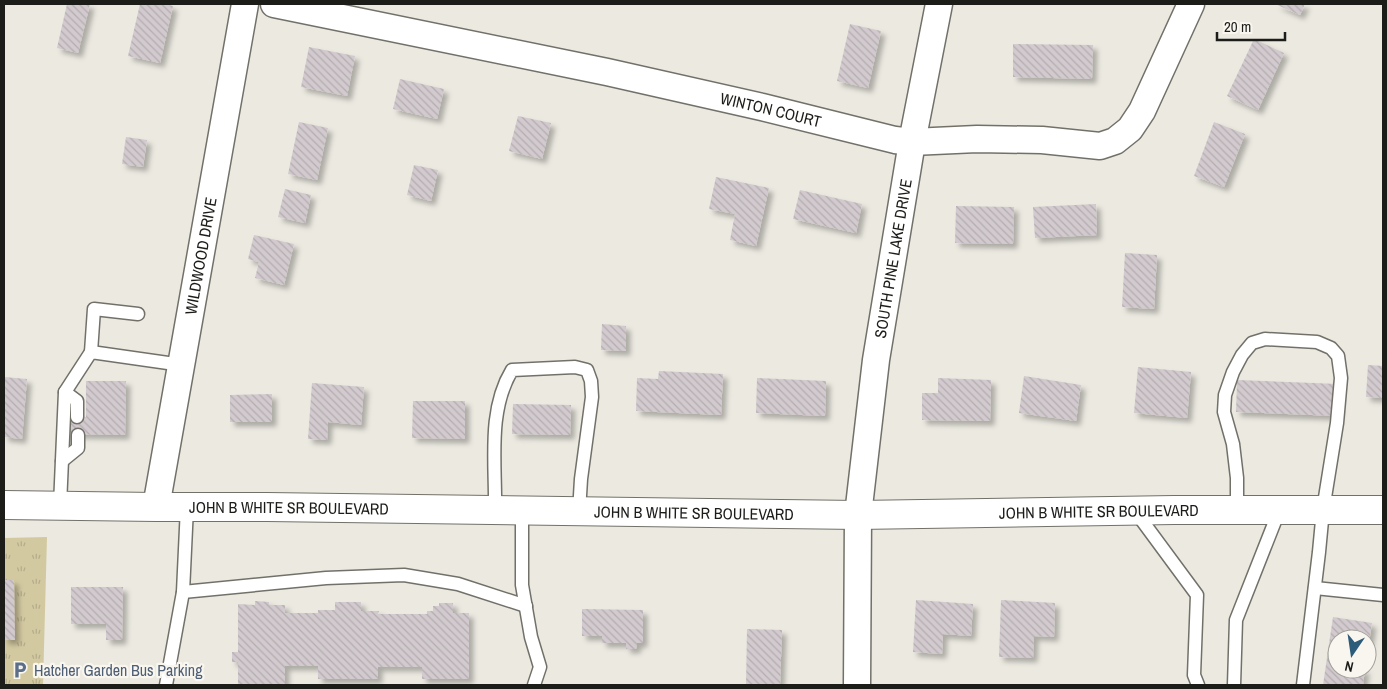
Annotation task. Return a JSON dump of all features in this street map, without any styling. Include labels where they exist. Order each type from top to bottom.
[{"type":"main road","name":"JOHN B WHITE SR BOULEVARD","points":[[4,505],[267,506],[495,511],[858,515],[1383,510]]},
{"type":"street","name":"WILDWOOD DRIVE","points":[[156,507],[245,4]]},
{"type":"street","name":"WINTON COURT","points":[[274,4],[607,72],[762,107],[895,140],[912,142],[977,139],[1042,140],[1100,146],[1116,141],[1130,128],[1142,112],[1191,4]]},
{"type":"street","name":"SOUTH PINE LAKE DRIVE","points":[[857,685],[858,515],[876,360],[912,142],[939,4]]},
{"type":"lane","points":[[60,505],[65,392],[91,352],[94,309],[138,314]]},
{"type":"lane","points":[[1237,510],[1237,478],[1233,444],[1224,412],[1225,395],[1232,372],[1242,354],[1252,343],[1265,338],[1318,342],[1331,348],[1338,356],[1341,378],[1337,423],[1323,510],[1303,685]]},
{"type":"lane","points":[[91,352],[182,365]]},
{"type":"lane","points":[[495,511],[496,417],[504,384],[512,370],[575,368],[587,370],[591,381],[592,397],[581,479],[579,512]]},
{"type":"lane","points":[[65,392],[77,401],[77,417]]},
{"type":"lane","points":[[62,461],[78,448],[78,434]]},
{"type":"lane","points":[[166,685],[184,592],[187,507]]},
{"type":"lane","points":[[1234,685],[1236,620],[1279,510]]},
{"type":"lane","points":[[522,511],[522,584],[531,637],[540,667],[534,685]]},
{"type":"lane","points":[[1135,511],[1197,595],[1194,675],[1198,685]]},
{"type":"lane","points":[[184,592],[326,578],[404,574],[458,584],[526,606]]},
{"type":"lane","points":[[1315,588],[1383,595]]},
{"type":"green space","points":[[47,537],[43,685],[4,685],[4,538]]},
{"type":"building","points":[[67,4],[90,4],[78,53],[57,48]]},
{"type":"building","points":[[140,4],[173,6],[160,63],[128,56]]},
{"type":"building","points":[[1275,4],[1305,4],[1300,15]]},
{"type":"building","points":[[850,24],[881,31],[868,88],[837,81]]},
{"type":"building","points":[[1254,39],[1284,53],[1258,110],[1227,96]]},
{"type":"building","points":[[1013,44],[1093,45],[1092,79],[1013,77]]},
{"type":"building","points":[[309,47],[355,56],[347,96],[301,87]]},
{"type":"building","points":[[400,79],[444,89],[437,119],[393,109]]},
{"type":"building","points":[[518,116],[551,123],[542,159],[509,151]]},
{"type":"building","points":[[299,122],[328,128],[317,180],[288,174]]},
{"type":"building","points":[[1214,122],[1245,134],[1224,187],[1194,176]]},
{"type":"building","points":[[126,137],[147,140],[143,167],[122,164]]},
{"type":"building","points":[[414,165],[438,170],[431,201],[407,195]]},
{"type":"building","points":[[716,177],[769,188],[756,246],[730,240],[735,214],[709,209]]},
{"type":"building","points":[[285,189],[311,195],[305,223],[278,217]]},
{"type":"building","points":[[800,190],[862,204],[856,233],[793,219]]},
{"type":"building","points":[[1096,204],[1097,235],[1035,238],[1033,207]]},
{"type":"building","points":[[956,206],[1014,207],[1013,244],[955,243]]},
{"type":"building","points":[[254,235],[294,244],[284,285],[255,278],[259,262],[248,259]]},
{"type":"building","points":[[1125,253],[1157,255],[1154,309],[1122,307]]},
{"type":"building","points":[[602,324],[626,326],[626,351],[601,350]]},
{"type":"building","points":[[1368,365],[1383,366],[1383,398],[1366,397]]},
{"type":"building","points":[[1138,367],[1191,372],[1187,418],[1134,413]]},
{"type":"building","points":[[659,371],[723,374],[721,415],[636,411],[637,378],[658,379]]},
{"type":"building","points":[[1024,376],[1081,385],[1076,421],[1019,413]]},
{"type":"building","points":[[4,377],[27,379],[22,439],[4,437]]},
{"type":"building","points":[[757,378],[826,381],[825,416],[756,413]]},
{"type":"building","points":[[938,378],[991,380],[990,421],[922,420],[922,393],[938,393]]},
{"type":"building","points":[[1237,380],[1338,384],[1337,416],[1236,412]]},
{"type":"building","points":[[86,381],[126,381],[125,435],[67,434],[67,417],[86,417]]},
{"type":"building","points":[[312,383],[364,387],[361,425],[328,422],[327,440],[308,439]]},
{"type":"building","points":[[272,394],[272,422],[230,422],[230,395]]},
{"type":"building","points":[[413,401],[465,401],[465,439],[412,438]]},
{"type":"building","points":[[513,404],[571,405],[570,435],[512,434]]},
{"type":"building","points":[[4,580],[14,580],[15,640],[4,640]]},
{"type":"building","points":[[71,587],[123,587],[122,640],[106,640],[106,624],[71,624]]},
{"type":"building","points":[[916,600],[973,604],[971,636],[943,634],[942,654],[913,652]]},
{"type":"building","points":[[1001,600],[1055,603],[1054,637],[1034,636],[1033,658],[999,657]]},
{"type":"building","points":[[255,601],[269,602],[269,605],[285,605],[285,613],[318,613],[318,610],[335,610],[335,602],[361,602],[361,611],[379,611],[378,614],[427,614],[427,611],[433,611],[433,606],[439,606],[439,603],[453,603],[453,613],[469,613],[469,679],[422,679],[422,667],[378,667],[378,679],[318,679],[318,666],[285,666],[285,685],[238,685],[238,662],[232,662],[232,652],[238,652],[238,604],[255,605]]},
{"type":"building","points":[[582,609],[643,610],[643,643],[637,643],[636,649],[626,649],[626,643],[602,643],[602,636],[582,636]]},
{"type":"building","points":[[1333,617],[1372,623],[1371,629],[1331,629]]},
{"type":"building","points":[[747,629],[782,630],[780,685],[746,685]]},
{"type":"building","points":[[1327,658],[1327,679],[1364,679],[1363,685],[1323,685]]},
{"type":"place","name":"Hatcher Garden Bus Parking","points":[[20,670]]}]
